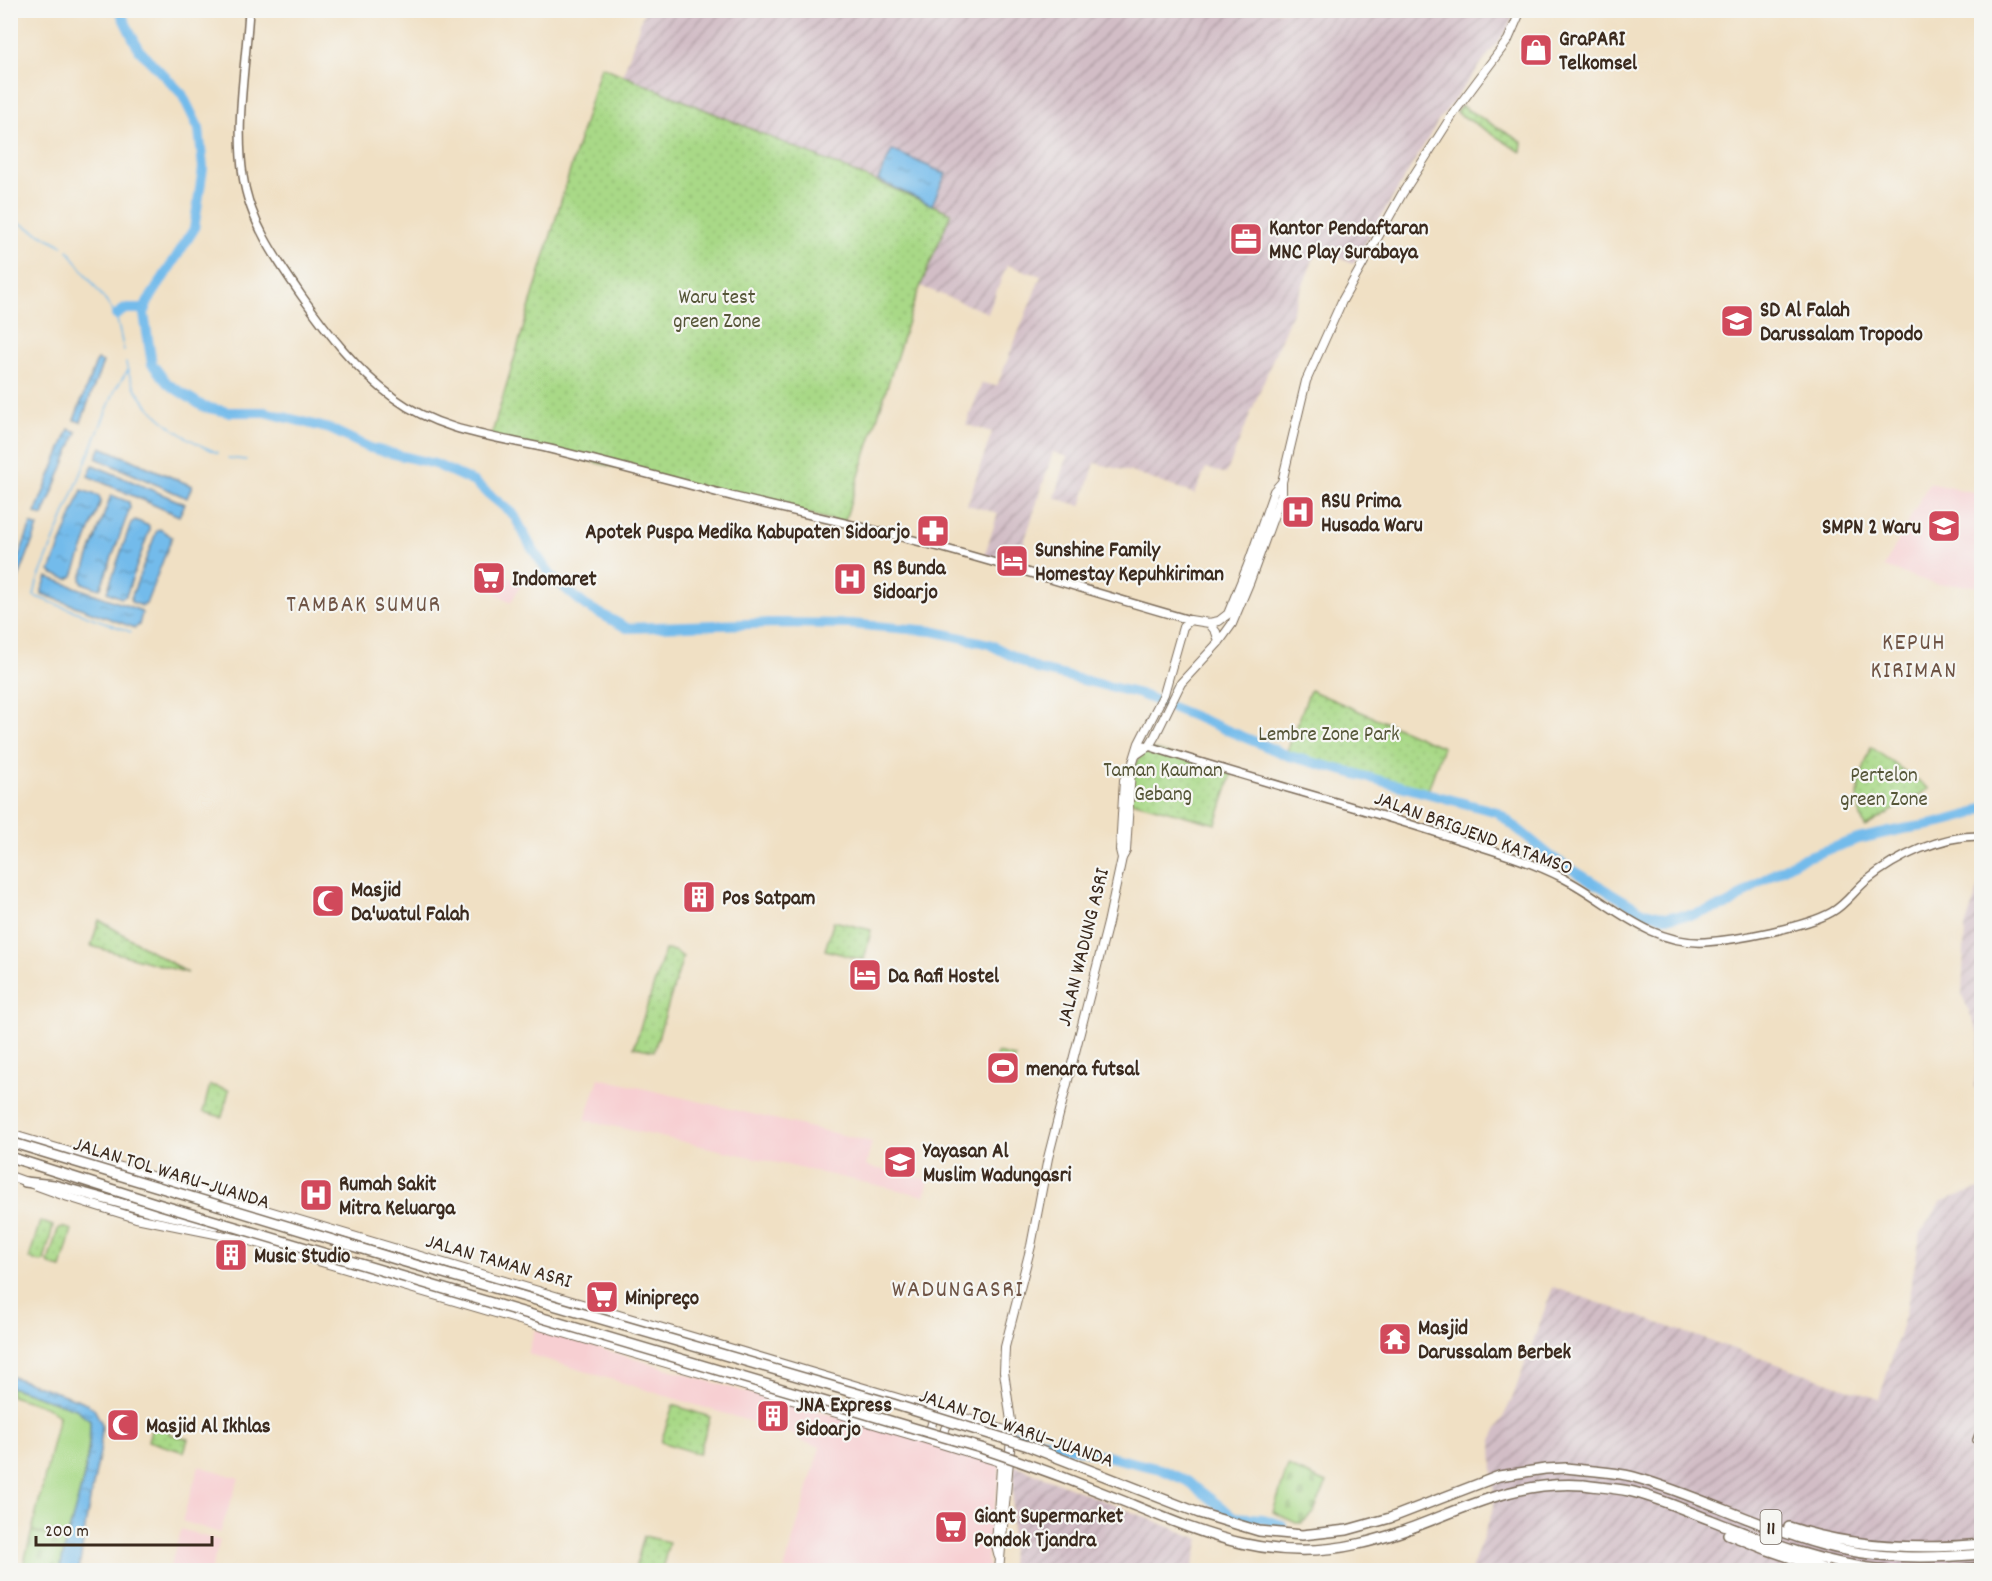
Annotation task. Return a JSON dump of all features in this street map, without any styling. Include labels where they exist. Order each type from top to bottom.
[{"type":"highway","name":"JALAN TOL WARU–JUANDA","points":[[10,1142],[630,1329],[893,1404],[1028,1446],[1237,1526],[1270,1533],[1302,1535],[1347,1530],[1390,1518],[1499,1476],[1566,1468],[1631,1476],[1768,1526],[1834,1547],[1870,1555],[1901,1557],[1982,1554]]},
{"type":"highway","name":"JALAN TOL WARU–JUANDA","points":[[10,1157],[248,1231],[981,1448],[1235,1543],[1308,1550],[1356,1545],[1424,1523],[1501,1493],[1540,1485],[1583,1485],[1629,1491],[1659,1500],[1807,1556],[1836,1563],[1887,1570]]},
{"type":"highway","points":[[26,1182],[48,1184],[153,1212],[248,1231]]},
{"type":"highway","points":[[630,1329],[631,1344]]},
{"type":"highway","points":[[631,1344],[641,1332]]},
{"type":"highway","points":[[1675,1491],[1714,1501],[1796,1530],[1845,1540],[1925,1547],[1982,1544]]},
{"type":"highway","points":[[1659,1500],[1729,1534],[1827,1570]]},
{"type":"highway","points":[[1957,1570],[1982,1567]]},
{"type":"main road","points":[[1137,754],[1149,746],[1163,723],[1181,683],[1219,642],[1232,624],[1282,493],[1282,482],[1292,449],[1306,381],[1356,274],[1402,194],[1455,111],[1508,40],[1521,10]]},
{"type":"main road","points":[[1183,627],[1190,620],[1209,623],[1219,621],[1228,614],[1274,491],[1282,482]]},
{"type":"main road","points":[[1209,623],[1216,632],[1219,642]]},
{"type":"main road","name":"JALAN WADUNG ASRI","points":[[1009,1448],[1012,1432],[1004,1372],[1005,1347],[1031,1246],[1048,1158],[1108,923],[1122,858],[1120,850],[1123,784],[1137,754],[1139,743],[1164,694],[1178,638],[1183,627]]},
{"type":"main road","points":[[1169,677],[1173,682],[1181,683]]},
{"type":"main road","name":"JALAN TAMAN ASRI","points":[[10,1134],[1012,1432]]},
{"type":"main road","points":[[10,1176],[146,1221],[250,1241],[1000,1462]]},
{"type":"main road","points":[[926,1439],[935,1408]]},
{"type":"main road","points":[[943,1444],[945,1429],[953,1414]]},
{"type":"main road","points":[[999,1570],[996,1545],[1000,1462],[1009,1448]]},
{"type":"main road","points":[[999,1557],[1003,1546],[1009,1448]]},
{"type":"street","points":[[249,10],[242,99],[241,163],[243,180],[254,216],[287,276],[330,334],[361,368],[398,401],[435,421],[465,431],[550,449],[937,546],[1190,620]]},
{"type":"street","points":[[1178,616],[1183,627]]},
{"type":"street","name":"JALAN BRIGJEND KATAMSO","points":[[1139,743],[1250,778],[1381,814],[1539,868],[1582,888],[1641,927],[1674,940],[1707,942],[1825,916],[1843,905],[1863,883],[1898,859],[1947,840],[1982,836]]},
{"type":"street","points":[[1982,1428],[1977,1440],[1982,1442]]},
{"type":"shaded area","points":[[644,11],[1516,11],[1507,30],[1439,120],[1353,264],[1318,248],[1226,474],[1206,468],[1195,494],[1131,472],[1095,463],[1081,506],[1055,498],[1067,457],[1053,452],[1017,565],[984,557],[998,513],[967,505],[992,432],[966,425],[982,383],[997,386],[1041,276],[1007,265],[988,313],[910,282],[621,81]]},
{"type":"shaded area","name":"SMPN 2 Waru","points":[[1929,483],[1981,494],[1982,564],[1977,586],[1935,584],[1884,567]]},
{"type":"shaded area","points":[[488,563],[521,585],[511,602],[496,594],[498,589],[481,578]]},
{"type":"shaded area","points":[[1981,880],[1981,1096],[1974,1087],[1979,1035],[1962,995],[1965,927]]},
{"type":"shaded area","points":[[599,1078],[872,1142],[866,1166],[929,1180],[925,1196],[585,1120]]},
{"type":"shaded area","points":[[1981,1184],[1981,1570],[1471,1570],[1494,1507],[1492,1440],[1512,1399],[1553,1287],[1879,1399],[1905,1316],[1921,1232],[1942,1201],[1979,1189]]},
{"type":"shaded area","points":[[535,1329],[742,1391],[1001,1460],[987,1561],[990,1570],[784,1570],[820,1447],[797,1440],[798,1436],[528,1354]]},
{"type":"shaded area","points":[[1014,1465],[1200,1539],[1192,1570],[1010,1570]]},
{"type":"shaded area","points":[[199,1466],[239,1478],[220,1533],[182,1521]]},
{"type":"shaded area","points":[[181,1529],[220,1541],[211,1570],[169,1570]]},
{"type":"green space","name":"Waru test green Zone","points":[[601,66],[951,213],[914,302],[844,523],[491,437]]},
{"type":"green space","points":[[1461,106],[1522,142],[1521,152],[1456,112]]},
{"type":"green space","name":"Lembre Zone Park","points":[[1310,690],[1443,747],[1427,793],[1286,754]]},
{"type":"green space","name":"Pertelon green Zone","points":[[1871,747],[1929,789],[1865,827],[1858,796]]},
{"type":"green space","name":"Taman Kauman Gebang","points":[[1149,748],[1232,774],[1216,824],[1131,801],[1134,765]]},
{"type":"green space","points":[[99,920],[188,973],[91,946]]},
{"type":"green space","points":[[834,921],[871,930],[864,960],[825,950]]},
{"type":"green space","points":[[665,950],[675,951],[683,957],[654,1051],[634,1047]]},
{"type":"green space","name":"menara futsal","points":[[997,1053],[1015,1057],[1009,1083],[991,1080]]},
{"type":"green space","points":[[210,1085],[229,1090],[222,1117],[203,1112]]},
{"type":"green space","points":[[40,1221],[53,1226],[44,1261],[41,1262],[29,1259]]},
{"type":"green space","points":[[62,1227],[72,1230],[61,1268],[50,1265],[48,1262],[58,1229]]},
{"type":"green space","points":[[10,1387],[76,1409],[90,1420],[86,1466],[66,1541],[32,1531],[59,1416],[47,1407],[11,1396]]},
{"type":"green space","points":[[673,1405],[710,1417],[699,1454],[661,1442]]},
{"type":"green space","points":[[152,1425],[170,1430],[169,1434],[188,1439],[184,1452],[148,1441]]},
{"type":"green space","points":[[1288,1466],[1327,1483],[1313,1513],[1302,1523],[1296,1523],[1273,1512]]},
{"type":"green space","points":[[32,1531],[66,1541],[60,1570],[22,1570]]},
{"type":"green space","points":[[644,1536],[669,1542],[662,1570],[635,1569]]},
{"type":"water","points":[[892,150],[946,174],[932,205],[878,180]]},
{"type":"water","points":[[97,360],[103,362],[81,422],[74,420]]},
{"type":"water","points":[[69,429],[77,432],[43,516],[35,513]]},
{"type":"water","points":[[101,447],[192,486],[187,498],[96,458]]},
{"type":"water","points":[[93,465],[185,504],[179,516],[88,476]]},
{"type":"water","points":[[82,490],[99,496],[101,501],[73,576],[68,579],[50,571]]},
{"type":"water","points":[[111,495],[129,502],[130,508],[99,589],[82,583],[81,579]]},
{"type":"water","points":[[135,520],[149,526],[149,531],[126,596],[121,598],[107,592],[131,523]]},
{"type":"water","points":[[31,524],[38,527],[17,582],[11,578]]},
{"type":"water","points":[[160,529],[172,537],[146,604],[142,606],[131,602],[131,598],[157,530]]},
{"type":"water","points":[[47,577],[139,610],[142,613],[139,625],[135,628],[42,594]]},
{"type":"water","points":[[10,1376],[82,1401],[94,1409],[102,1424],[100,1452],[79,1570],[60,1570],[84,1477],[90,1440],[90,1420],[76,1409],[11,1387]]},
{"type":"waterway","points":[[119,10],[139,50],[182,94],[199,129],[203,168],[194,229],[147,303],[144,314],[152,364],[168,384],[204,407],[228,412],[265,412],[330,429],[370,448],[435,464],[474,482],[514,515],[531,547],[552,577],[586,606],[627,628],[777,623],[850,624],[932,631],[989,644],[1037,669],[1140,694],[1289,756],[1497,812],[1553,858],[1641,911],[1666,917],[1692,915],[1730,904],[1758,883],[1798,860],[1858,839],[1930,825],[1972,814],[1982,808]]},
{"type":"waterway","points":[[10,218],[63,246]]},
{"type":"waterway","points":[[68,250],[116,315],[124,351]]},
{"type":"waterway","points":[[116,315],[125,309],[146,309]]},
{"type":"waterway","points":[[126,363],[138,393],[161,418],[189,439],[218,453]]},
{"type":"waterway","points":[[128,370],[115,390],[37,582],[34,596],[131,632]]},
{"type":"waterway","points":[[228,458],[246,460]]},
{"type":"waterway","points":[[1015,1434],[1160,1469],[1187,1481],[1234,1517],[1263,1519],[1282,1525]]},
{"type":"place","name":"GraPARI Telkomsel","points":[[1536,50]]},
{"type":"place","name":"Kantor Pendaftaran MNC Play Surabaya","points":[[1246,239]]},
{"type":"place","name":"SD Al Falah Darussalam Tropodo","points":[[1737,321]]},
{"type":"place","name":"RSU Prima Husada Waru","points":[[1298,512]]},
{"type":"place","name":"SMPN 2 Waru","points":[[1944,526]]},
{"type":"place","name":"Apotek Puspa Medika Kabupaten Sidoarjo","points":[[933,531]]},
{"type":"place","name":"Sunshine Family Homestay Kepuhkiriman","points":[[1012,561]]},
{"type":"place","name":"Indomaret","points":[[489,578]]},
{"type":"place","name":"RS Bunda Sidoarjo","points":[[850,579]]},
{"type":"place","name":"Pos Satpam","points":[[699,897]]},
{"type":"place","name":"Masjid Da'watul Falah","points":[[328,901]]},
{"type":"place","name":"Da Rafi Hostel","points":[[865,975]]},
{"type":"place","name":"menara futsal","points":[[1003,1068]]},
{"type":"place","name":"Yayasan Al Muslim Wadungasri","points":[[900,1162]]},
{"type":"place","name":"Rumah Sakit Mitra Keluarga","points":[[316,1195]]},
{"type":"place","name":"Music Studio","points":[[231,1255]]},
{"type":"place","name":"Minipreço","points":[[602,1297]]},
{"type":"place","name":"Masjid Darussalam Berbek","points":[[1395,1339]]},
{"type":"place","name":"JNA Express Sidoarjo","points":[[773,1416]]},
{"type":"place","name":"Masjid Al Ikhlas","points":[[123,1425]]},
{"type":"place","name":"Giant Supermarket Pondok Tjandra","points":[[951,1527]]},
{"type":"district","name":"TAMBAK SUMUR","points":[[364,603]]},
{"type":"district","name":"KEPUH KIRIMAN","points":[[1914,655]]},
{"type":"district","name":"WADUNGASRI","points":[[958,1288]]}]
